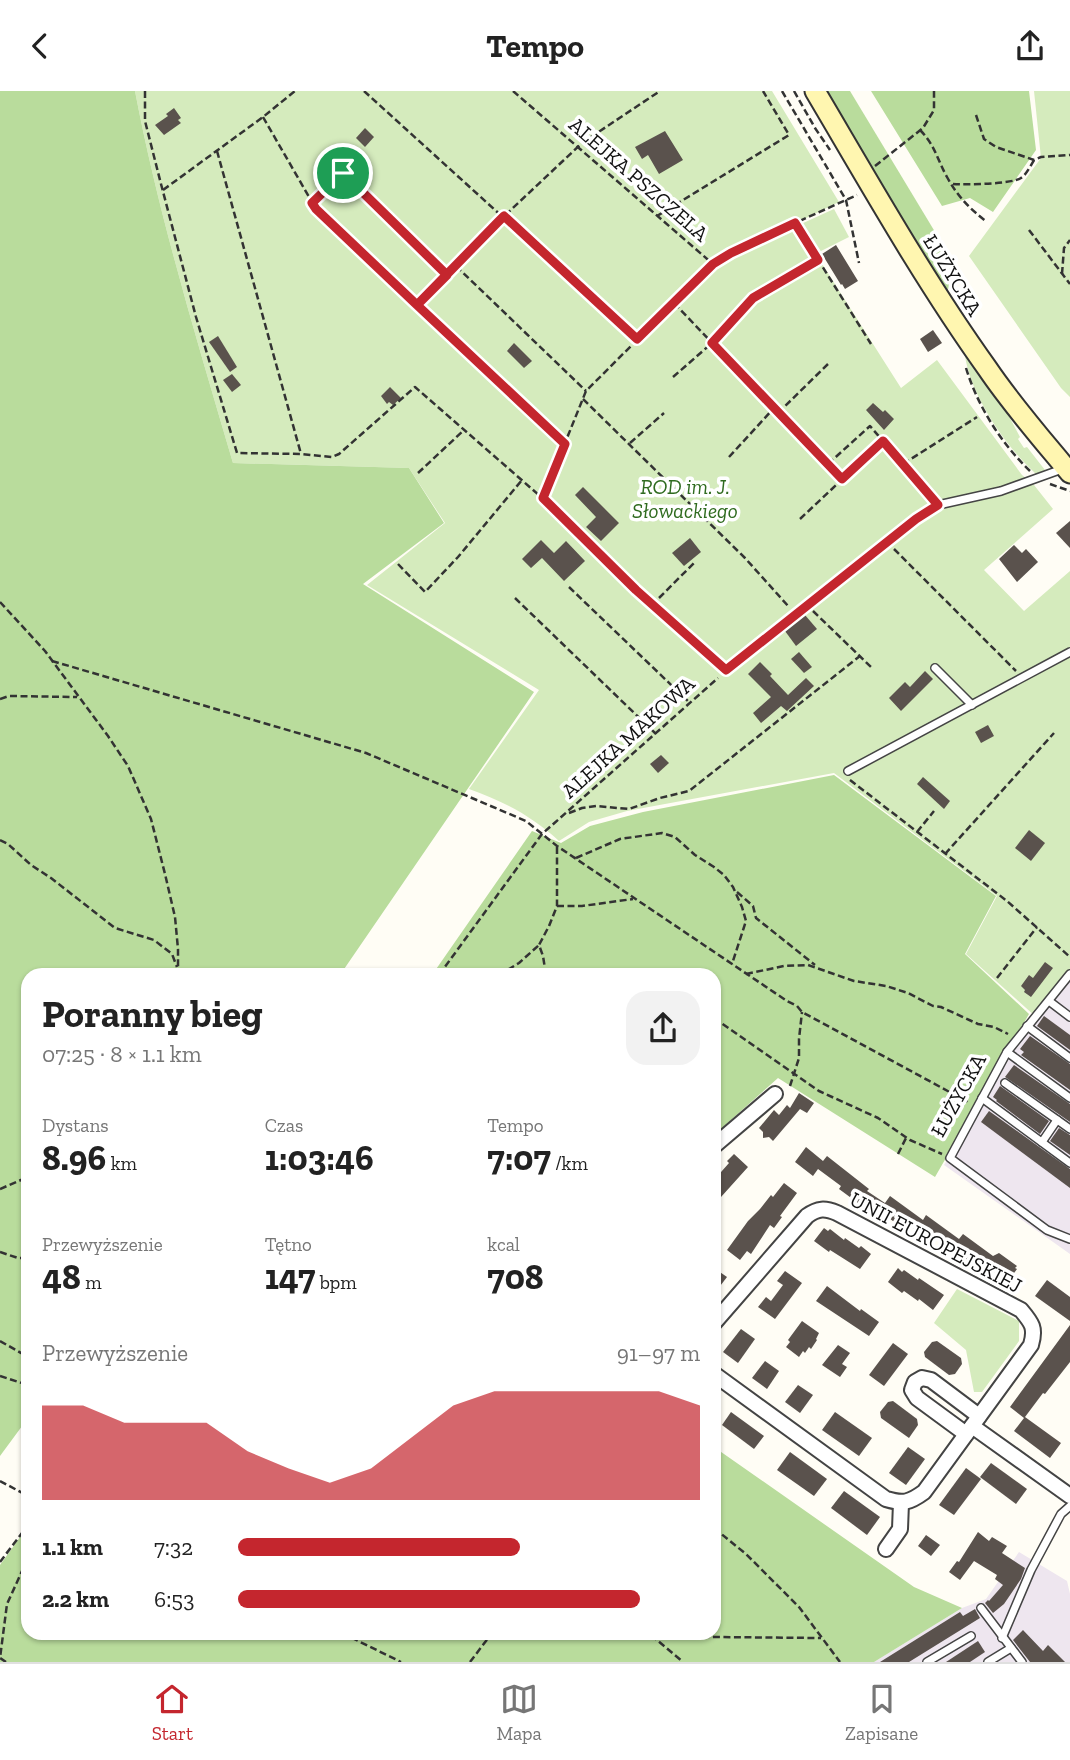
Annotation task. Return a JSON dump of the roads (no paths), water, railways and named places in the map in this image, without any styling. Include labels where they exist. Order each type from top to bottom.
[{"type":"main road","name":"ŁUŻYCKA","points":[[815,91],[943,304],[1068,480]]},
{"type":"street","points":[[721,1140],[775,1094]]},
{"type":"street","name":"UNII EUROPEJSKIEJ","points":[[721,1315],[807,1216],[816,1210],[826,1209],[1021,1310],[1031,1322],[1034,1334],[1031,1345],[924,1493],[901,1503]]},
{"type":"street","points":[[721,1379],[886,1499],[901,1503],[900,1529],[886,1549]]},
{"type":"street","points":[[973,1425],[1070,1496]]},
{"type":"lane","points":[[548,503],[652,605],[726,670],[916,519],[938,505],[1001,491],[1052,474],[1068,480]]},
{"type":"lane","points":[[848,771],[1070,652]]},
{"type":"lane","points":[[935,668],[972,705]]},
{"type":"lane","name":"ŁUŻYCKA","points":[[1070,974],[1007,1052],[950,1158],[1047,1230],[1070,1239]]},
{"type":"lane","points":[[1049,1001],[1070,1017]]},
{"type":"lane","points":[[1027,1026],[1070,1058]]},
{"type":"lane","points":[[1007,1052],[1070,1098]]},
{"type":"lane","points":[[1005,1083],[1070,1129]]},
{"type":"lane","points":[[982,1098],[1070,1163]]},
{"type":"lane","points":[[1042,1142],[1057,1120]]},
{"type":"lane","points":[[1002,1638],[1031,1570],[1061,1514],[1070,1506]]},
{"type":"lane","points":[[981,1608],[1022,1662]]},
{"type":"lane","points":[[927,1662],[971,1636]]},
{"type":"lane","points":[[988,1662],[1011,1648]]},
{"type":"park label","name":"ROD im. J. Słowackiego","points":[[685,498]]}]
